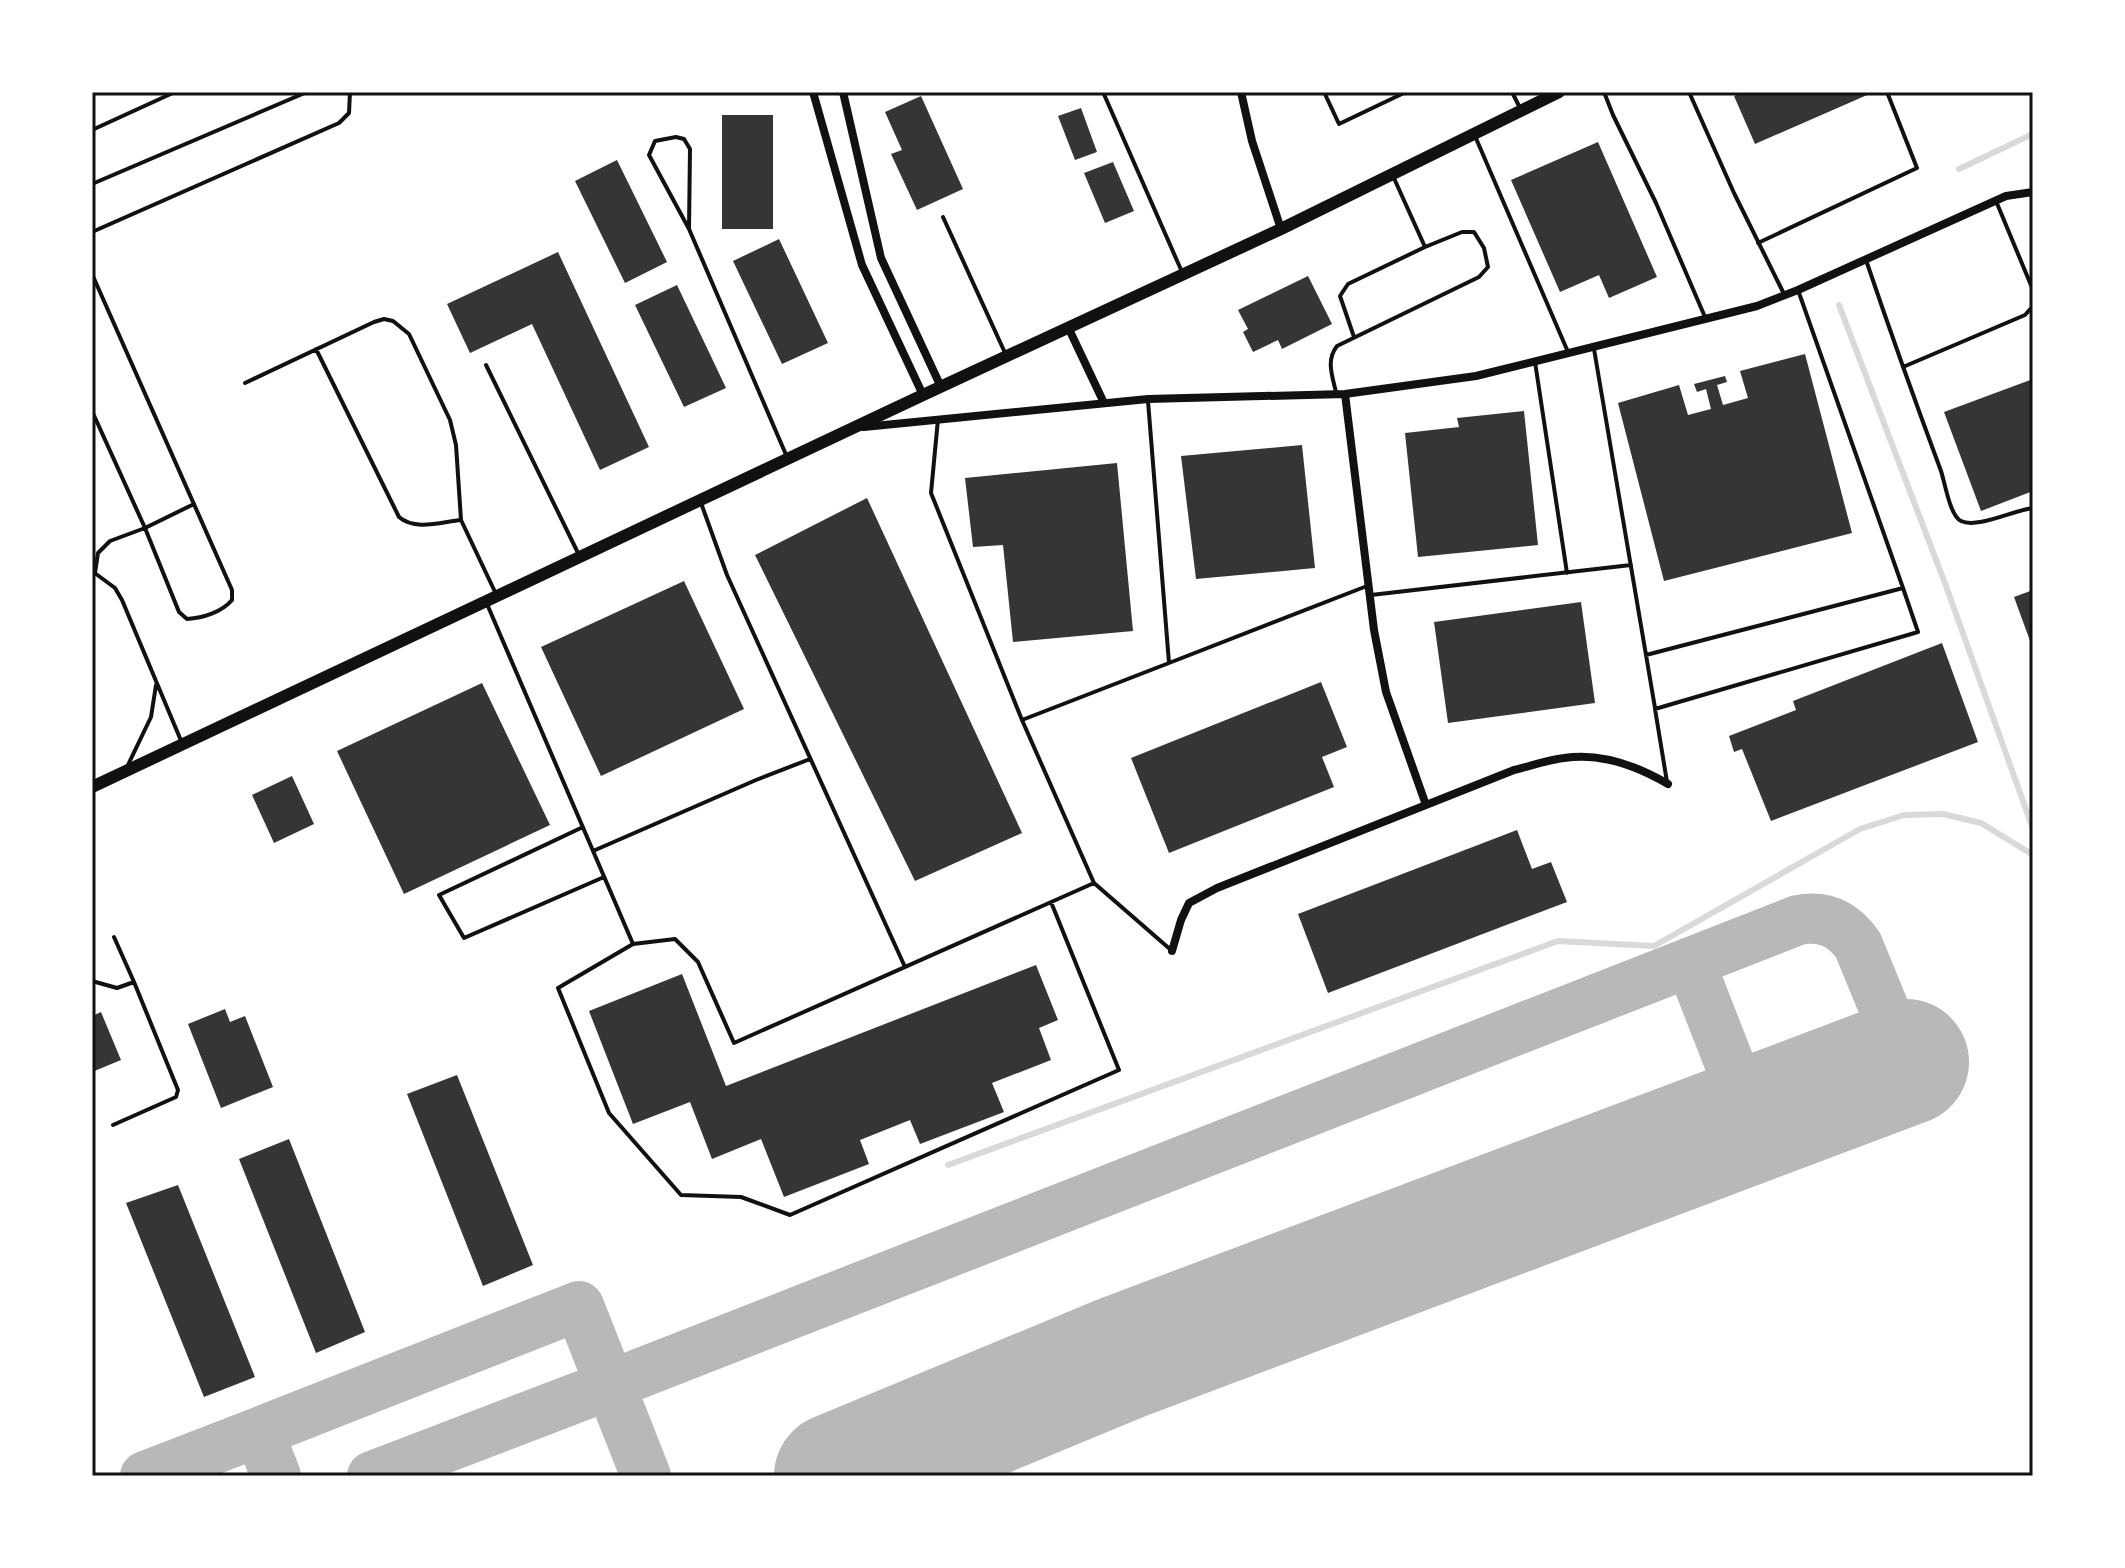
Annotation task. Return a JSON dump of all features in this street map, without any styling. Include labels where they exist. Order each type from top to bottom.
[{"type":"main road","points":[[92,787],[1281,229],[1559,92]]},
{"type":"street","points":[[813,92],[862,265],[923,395]]},
{"type":"street","points":[[843,92],[881,258],[941,387]]},
{"type":"street","points":[[1241,92],[1252,141],[1281,229]]},
{"type":"street","points":[[855,427],[1148,399],[1340,394],[1476,376],[1757,306],[2006,196],[2033,192]]},
{"type":"street","points":[[1068,327],[1104,403]]},
{"type":"street","points":[[1340,394],[1374,630],[1386,692],[1426,805]]},
{"type":"street","points":[[1172,951],[1189,903],[1217,888],[1514,770],[1566,757],[1605,758],[1642,769],[1668,784]]},
{"type":"lane","points":[[92,130],[175,92]]},
{"type":"lane","points":[[92,184],[307,92]]},
{"type":"lane","points":[[92,232],[339,123],[349,113],[350,92]]},
{"type":"lane","points":[[1103,92],[1183,274]]},
{"type":"lane","points":[[1324,92],[1339,124],[1406,92]]},
{"type":"lane","points":[[1512,92],[1521,110]]},
{"type":"lane","points":[[1604,92],[1662,215],[1706,319]]},
{"type":"lane","points":[[1689,92],[1785,296]]},
{"type":"lane","points":[[1758,243],[1917,168],[1887,92]]},
{"type":"lane","points":[[1474,134],[1568,353]]},
{"type":"lane","points":[[689,229],[690,149],[684,139],[676,137],[655,141],[649,155],[689,229],[788,459]]},
{"type":"lane","points":[[1392,174],[1425,247]]},
{"type":"lane","points":[[1903,367],[2025,315],[2033,306],[2033,290],[1996,201]]},
{"type":"lane","points":[[943,217],[1007,357]]},
{"type":"lane","points":[[1340,394],[1330,367],[1331,354],[1337,346],[1479,277],[1488,267],[1484,248],[1474,232],[1462,232],[1425,247],[1348,284],[1340,296],[1354,337]]},
{"type":"lane","points":[[1866,260],[1955,516],[1963,523],[1974,524],[2033,508]]},
{"type":"lane","points":[[92,274],[232,590],[232,600],[227,606],[199,619],[187,619],[179,612],[92,411]]},
{"type":"lane","points":[[1655,709],[1918,632],[1798,290]]},
{"type":"lane","points":[[245,383],[384,319],[393,321],[409,334],[454,432],[461,520],[633,944]]},
{"type":"lane","points":[[1594,347],[1668,784]]},
{"type":"lane","points":[[316,349],[399,517],[405,523],[414,525],[461,520]]},
{"type":"lane","points":[[1535,362],[1567,573]]},
{"type":"lane","points":[[486,365],[580,557]]},
{"type":"lane","points":[[1148,399],[1169,663]]},
{"type":"lane","points":[[938,419],[931,493],[1022,720],[1094,883],[1172,951]]},
{"type":"lane","points":[[701,500],[727,575],[905,967]]},
{"type":"lane","points":[[183,745],[122,600],[115,588],[93,572],[98,553],[110,541],[194,504]]},
{"type":"lane","points":[[92,545],[98,553]]},
{"type":"lane","points":[[1370,595],[1631,565]]},
{"type":"lane","points":[[1022,720],[1369,585]]},
{"type":"lane","points":[[1646,655],[1903,588]]},
{"type":"lane","points":[[124,772],[151,717],[157,683]]},
{"type":"lane","points":[[593,851],[810,759]]},
{"type":"lane","points":[[583,827],[439,895],[464,938],[605,877]]},
{"type":"lane","points":[[1051,902],[1119,1070],[790,1215],[741,1197],[681,1195],[609,1113],[558,988],[633,944],[675,939],[698,962],[734,1043],[1051,902],[1094,883]]},
{"type":"lane","points":[[113,1125],[176,1097],[178,1090],[114,937]]},
{"type":"lane","points":[[92,981],[117,988],[134,982]]},
{"type":"building","points":[[1744,92],[1874,92],[1755,144],[1734,96]]},
{"type":"building","points":[[921,96],[963,189],[917,210],[891,154],[902,150],[885,112]]},
{"type":"building","points":[[1081,108],[1097,152],[1075,160],[1058,116]]},
{"type":"building","points":[[722,115],[773,115],[773,229],[722,229]]},
{"type":"building","points":[[1598,142],[1657,277],[1609,298],[1599,275],[1560,292],[1511,180]]},
{"type":"building","points":[[617,160],[667,262],[625,283],[575,181]]},
{"type":"building","points":[[1113,162],[1134,211],[1105,223],[1084,173]]},
{"type":"building","points":[[779,239],[828,343],[782,364],[733,261]]},
{"type":"building","points":[[558,252],[649,447],[600,470],[532,324],[470,353],[447,304]]},
{"type":"building","points":[[1308,276],[1332,324],[1282,349],[1278,340],[1253,352],[1243,332],[1248,329],[1238,310]]},
{"type":"building","points":[[677,285],[726,388],[684,407],[635,305]]},
{"type":"building","points":[[1805,354],[1852,533],[1664,581],[1618,403],[1679,385],[1688,415],[1711,409],[1706,389],[1697,392],[1694,384],[1725,376],[1727,382],[1717,385],[1723,405],[1748,398],[1740,371]]},
{"type":"building","points":[[2033,379],[2033,491],[1981,511],[1944,412]]},
{"type":"building","points":[[1524,411],[1538,545],[1418,557],[1405,433],[1459,427],[1457,418]]},
{"type":"building","points":[[1302,445],[1315,568],[1196,579],[1181,456]]},
{"type":"building","points":[[1117,463],[1133,631],[1013,642],[1003,545],[973,547],[965,478]]},
{"type":"building","points":[[867,498],[1022,833],[915,881],[755,555]]},
{"type":"building","points":[[684,581],[744,709],[601,776],[541,647]]},
{"type":"building","points":[[2033,590],[2033,649],[2014,597]]},
{"type":"building","points":[[1581,602],[1595,703],[1448,723],[1434,622]]},
{"type":"building","points":[[1942,643],[1978,742],[1771,821],[1742,749],[1734,752],[1729,736],[1796,710],[1793,701]]},
{"type":"building","points":[[1321,682],[1347,747],[1322,757],[1334,787],[1169,853],[1131,758]]},
{"type":"building","points":[[482,683],[550,825],[404,894],[337,751]]},
{"type":"building","points":[[292,776],[314,824],[274,843],[252,795]]},
{"type":"building","points":[[1517,830],[1532,869],[1551,862],[1567,902],[1328,993],[1298,914]]},
{"type":"building","points":[[1036,965],[1058,1020],[1039,1028],[1051,1060],[992,1083],[1004,1112],[920,1144],[910,1120],[860,1140],[869,1164],[784,1197],[761,1139],[712,1159],[690,1102],[633,1124],[589,1011],[682,974],[726,1086]]},
{"type":"building","points":[[225,1009],[230,1022],[245,1016],[273,1087],[221,1108],[188,1024]]},
{"type":"building","points":[[101,1012],[121,1060],[92,1072],[92,1016]]},
{"type":"building","points":[[457,1075],[533,1265],[483,1286],[407,1094]]},
{"type":"building","points":[[289,1139],[365,1332],[316,1353],[239,1159]]},
{"type":"building","points":[[178,1185],[255,1377],[204,1397],[126,1203]]},
{"type":"waterway","points":[[1959,169],[2033,134]]},
{"type":"waterway","points":[[1839,305],[1946,586],[2033,829]]},
{"type":"waterway","points":[[948,1165],[1558,941],[1654,946],[1860,829],[1904,815],[1943,814],[1981,823],[2033,855]]},
{"type":"taxiway","points":[[372,1476],[1798,920],[1816,919],[1832,923],[1858,945],[1906,1062]]},
{"type":"taxiway","points":[[1690,962],[1752,1121]]},
{"type":"taxiway","points":[[276,1476],[259,1432],[579,1306],[646,1476]]},
{"type":"taxiway","points":[[145,1476],[259,1432]]},
{"type":"runway","points":[[837,1476],[1121,1358],[1906,1062]]}]
